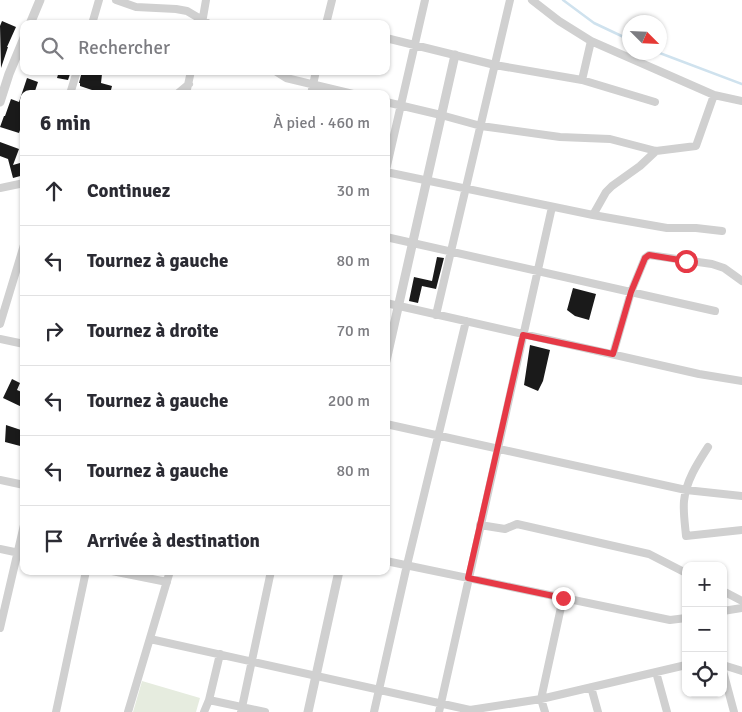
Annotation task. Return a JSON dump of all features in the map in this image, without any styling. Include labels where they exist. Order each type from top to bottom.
[{"type":"street","points":[[32,20],[40,0]]},
{"type":"street","points":[[93,20],[99,0]]},
{"type":"street","points":[[116,0],[136,7],[187,11],[201,20]]},
{"type":"street","points":[[204,20],[206,0]]},
{"type":"street","points":[[327,20],[332,0]]},
{"type":"street","points":[[390,153],[425,0]]},
{"type":"street","points":[[436,315],[510,0]]},
{"type":"street","points":[[532,0],[559,21],[591,41],[714,95],[742,101]]},
{"type":"street","points":[[390,39],[495,65],[582,80],[655,102]]},
{"type":"street","points":[[582,80],[591,41]]},
{"type":"street","points":[[0,102],[20,48]]},
{"type":"street","points":[[390,344],[455,54]]},
{"type":"street","points":[[71,90],[76,75]]},
{"type":"street","points":[[187,90],[190,75]]},
{"type":"street","points":[[281,75],[286,78],[337,90]]},
{"type":"street","points":[[312,90],[315,75]]},
{"type":"street","points":[[181,90],[188,84]]},
{"type":"street","points":[[390,103],[481,126],[560,137],[610,139],[656,151],[696,146],[714,95]]},
{"type":"street","points":[[593,215],[606,192],[656,151]]},
{"type":"street","points":[[390,172],[593,215],[668,228],[696,228],[722,232]]},
{"type":"street","points":[[0,188],[20,184]]},
{"type":"street","points":[[439,712],[552,206]]},
{"type":"street","points":[[390,238],[715,311]]},
{"type":"street","points":[[613,354],[631,292],[642,263],[649,255],[712,264],[724,268],[742,281]]},
{"type":"street","points":[[0,324],[20,258]]},
{"type":"street","points":[[390,304],[523,335],[742,382]]},
{"type":"street","points":[[374,712],[466,321]]},
{"type":"street","points":[[0,339],[20,343]]},
{"type":"street","points":[[390,425],[686,490],[742,496]]},
{"type":"street","points":[[708,448],[694,469],[686,490],[684,502],[686,536],[742,530]]},
{"type":"street","points":[[0,480],[20,484]]},
{"type":"street","points":[[480,525],[505,529],[517,524],[649,554],[682,571]]},
{"type":"street","points":[[0,549],[20,553]]},
{"type":"street","points":[[0,628],[20,557]]},
{"type":"street","points":[[390,562],[670,620],[682,618]]},
{"type":"street","points":[[56,712],[85,575]]},
{"type":"street","points":[[132,575],[166,582]]},
{"type":"street","points":[[128,712],[169,575]]},
{"type":"street","points":[[241,709],[270,575]]},
{"type":"street","points":[[308,712],[339,575]]},
{"type":"street","points":[[727,593],[742,601]]},
{"type":"street","points":[[545,712],[541,699],[563,598]]},
{"type":"street","points":[[727,610],[742,608]]},
{"type":"street","points":[[150,639],[470,711],[541,699],[682,666]]},
{"type":"street","points":[[204,712],[209,700],[220,654]]},
{"type":"street","points":[[727,666],[742,671]]},
{"type":"street","points":[[656,672],[666,712]]},
{"type":"street","points":[[591,687],[598,712]]},
{"type":"street","points":[[727,687],[734,712]]},
{"type":"street","points":[[209,700],[241,709],[265,712]]},
{"type":"shaded area","points":[[142,681],[200,698],[196,712],[133,712]]},
{"type":"building","points":[[2,21],[16,27],[7,47],[1,68],[0,26]]},
{"type":"building","points":[[58,75],[70,75],[68,80],[57,78]]},
{"type":"building","points":[[81,75],[102,75],[101,83],[112,86],[111,90],[92,90],[80,86]]},
{"type":"building","points":[[27,78],[38,82],[35,90],[23,90]]},
{"type":"building","points":[[11,99],[19,102],[20,99],[19,133],[0,127]]},
{"type":"building","points":[[0,142],[19,149],[13,165],[20,163],[20,176],[13,178],[8,159],[0,156]]},
{"type":"building","points":[[437,257],[444,258],[436,289],[422,286],[418,303],[409,301],[414,277],[432,281]]},
{"type":"building","points":[[573,288],[596,294],[589,320],[575,316],[567,310]]},
{"type":"building","points":[[530,345],[550,350],[543,381],[538,391],[524,385]]},
{"type":"building","points":[[12,379],[20,383],[17,390],[20,391],[20,406],[3,398]]},
{"type":"building","points":[[6,425],[20,430],[20,446],[5,442]]},
{"type":"waterway","points":[[563,0],[594,23],[622,36]]},
{"type":"waterway","points":[[667,56],[742,84]]},
{"type":"route","points":[[563,598],[468,578],[523,335],[613,354],[631,292],[645,258],[649,255],[686,261]]}]
